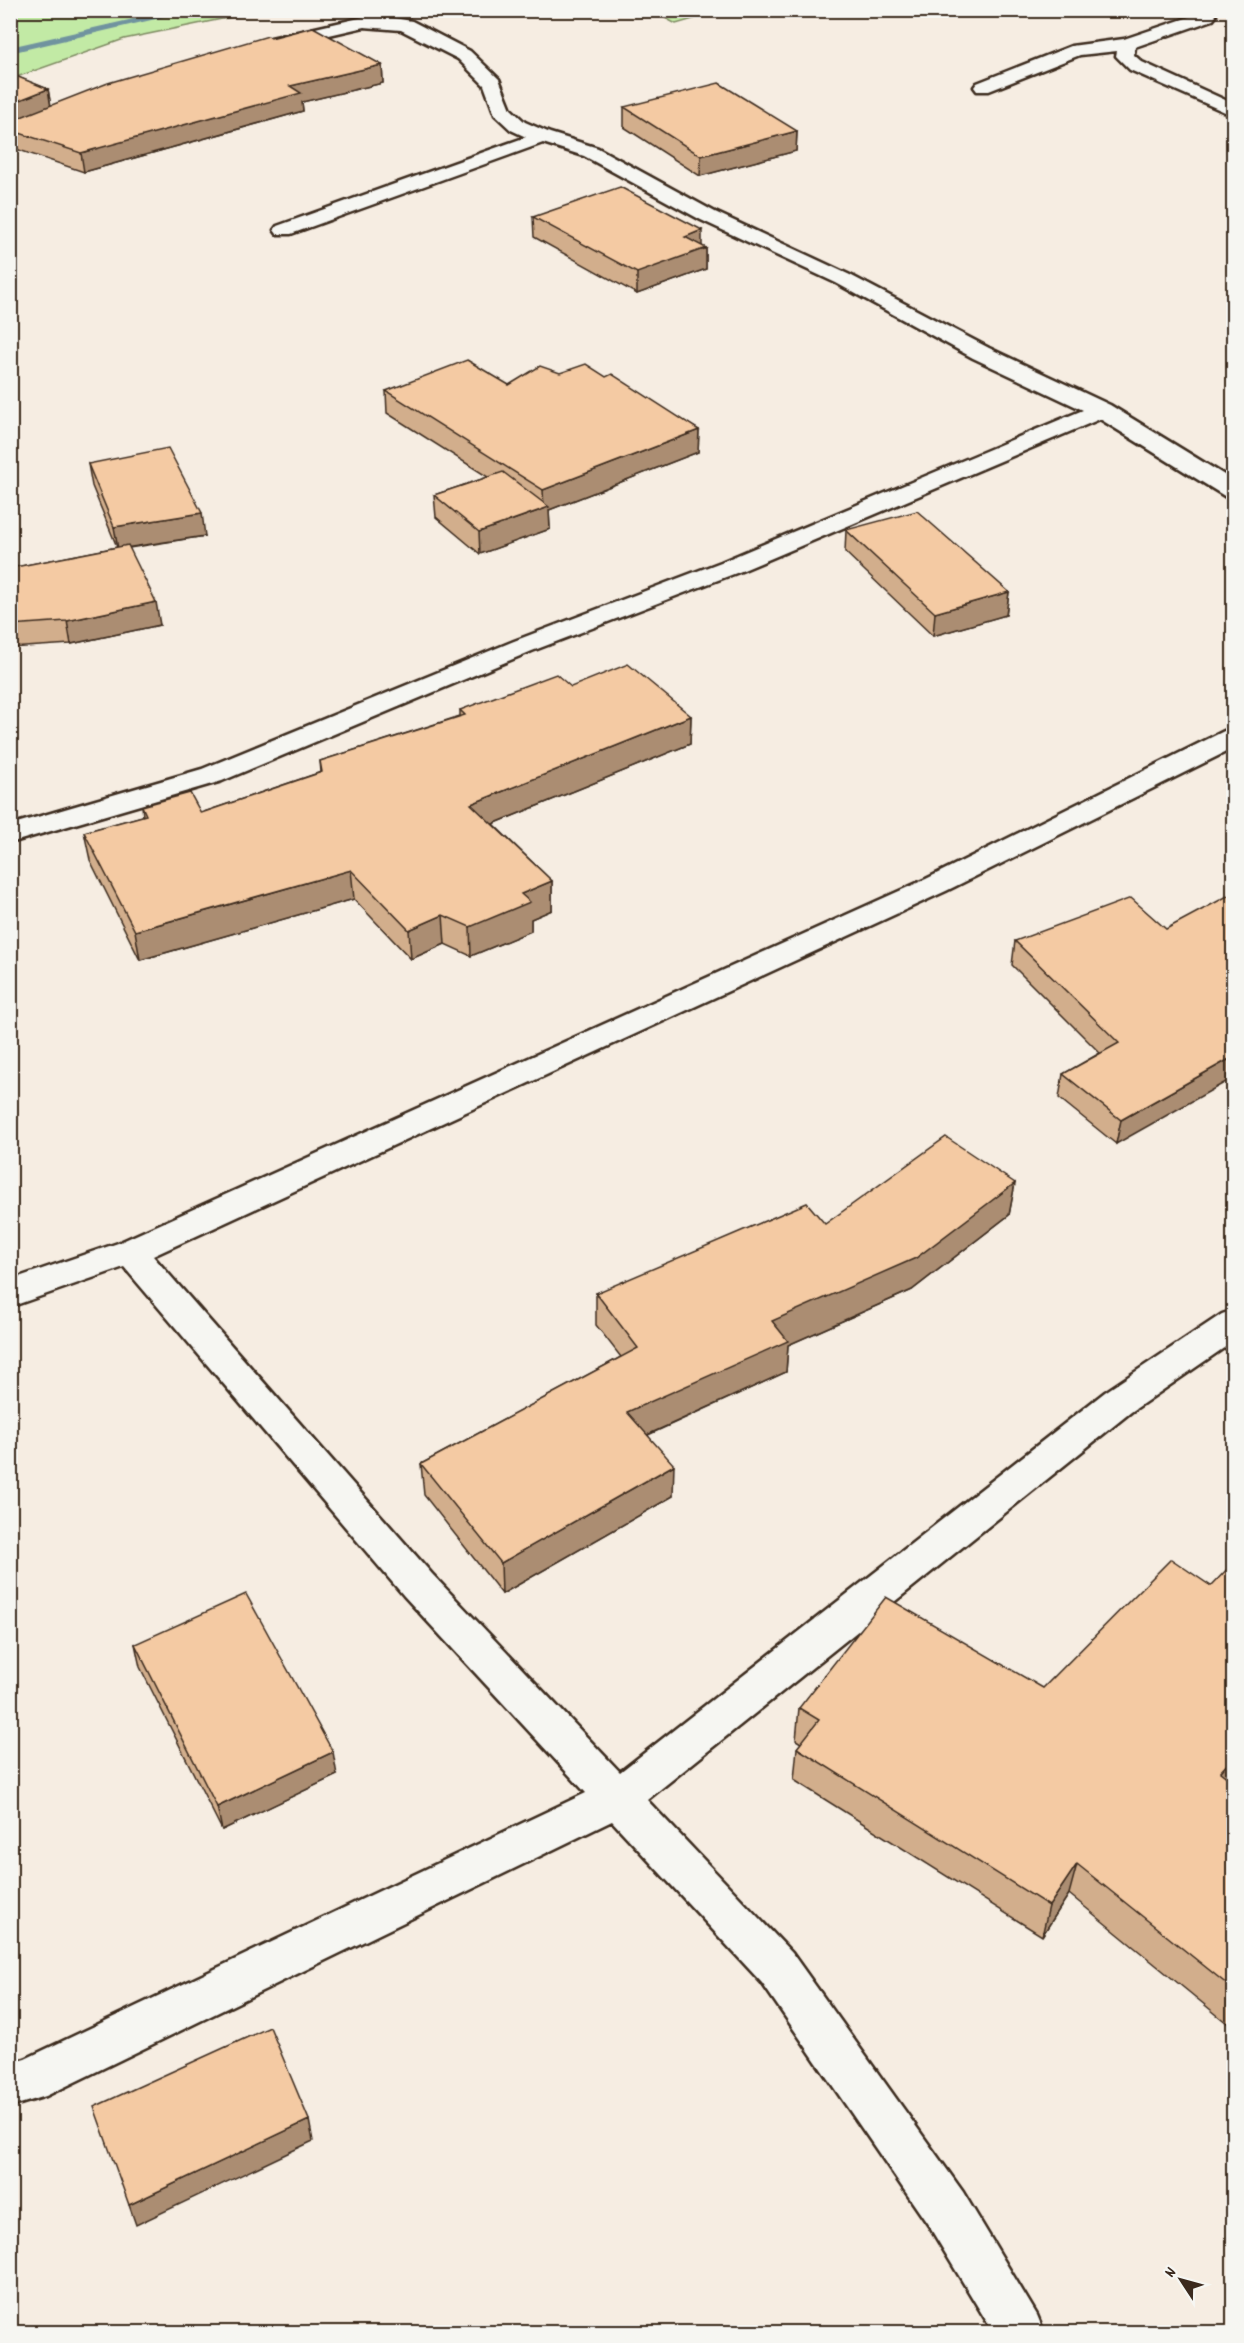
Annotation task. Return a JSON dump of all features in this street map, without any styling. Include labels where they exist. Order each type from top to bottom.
[{"type":"street","points":[[984,87],[1077,50],[1127,44],[1207,16]]},
{"type":"street","points":[[256,47],[364,22],[406,25],[464,56],[493,83],[502,111],[518,126],[543,137],[591,152],[708,216],[843,279],[981,353],[1102,410],[1233,492]]},
{"type":"street","points":[[1127,44],[1125,56],[1136,66],[1233,111]]},
{"type":"street","points":[[284,230],[543,137]]},
{"type":"street","points":[[10,834],[212,775],[523,646],[762,554],[1102,410]]},
{"type":"street","points":[[10,1294],[130,1252],[936,885],[1233,737]]},
{"type":"street","points":[[130,1252],[418,1585],[777,1968],[946,2209],[1020,2332]]},
{"type":"street","points":[[10,2085],[40,2075],[618,1798],[1118,1402],[1233,1323]]},
{"type":"green space","points":[[10,11],[261,11],[124,39],[11,79]]},
{"type":"green space","points":[[652,11],[721,11],[676,24]]},
{"type":"building","points":[[313,27],[382,65],[290,86],[301,93],[81,153],[10,130],[10,116],[16,119],[108,83],[268,36],[271,38]]},
{"type":"building","points":[[11,74],[48,89],[10,104]]},
{"type":"building","points":[[719,83],[797,131],[701,156],[624,107]]},
{"type":"building","points":[[620,187],[702,230],[685,237],[706,248],[637,273],[533,217]]},
{"type":"building","points":[[467,360],[509,385],[540,366],[560,373],[586,364],[606,377],[612,374],[699,430],[543,490],[386,391]]},
{"type":"building","points":[[168,448],[202,513],[114,527],[88,464]]},
{"type":"building","points":[[503,472],[549,507],[479,532],[434,495]]},
{"type":"building","points":[[917,511],[1009,592],[935,613],[846,530]]},
{"type":"building","points":[[128,545],[156,602],[67,621],[10,625],[10,568]]},
{"type":"building","points":[[628,664],[691,716],[471,804],[552,881],[521,894],[530,902],[470,927],[443,915],[409,930],[351,870],[135,931],[84,832],[146,815],[142,806],[190,793],[201,813],[322,772],[320,761],[465,715],[460,710],[556,674],[571,687]]},
{"type":"building","points":[[1233,893],[1233,1057],[1121,1120],[1063,1074],[1119,1043],[1015,941],[1131,898],[1166,929]]},
{"type":"building","points":[[946,1137],[1015,1183],[916,1258],[772,1321],[788,1341],[627,1412],[674,1465],[501,1563],[421,1464],[638,1348],[596,1293],[807,1203],[825,1224]]},
{"type":"building","points":[[1171,1559],[1211,1586],[1233,1563],[1233,1758],[1220,1772],[1233,1782],[1233,1989],[1077,1864],[1049,1906],[797,1748],[819,1720],[799,1708],[886,1597],[1043,1688]]},
{"type":"building","points":[[246,1594],[333,1752],[217,1807],[135,1644]]},
{"type":"building","points":[[270,2027],[309,2120],[129,2205],[94,2107]]},
{"type":"waterway","points":[[10,50],[189,10]]}]
